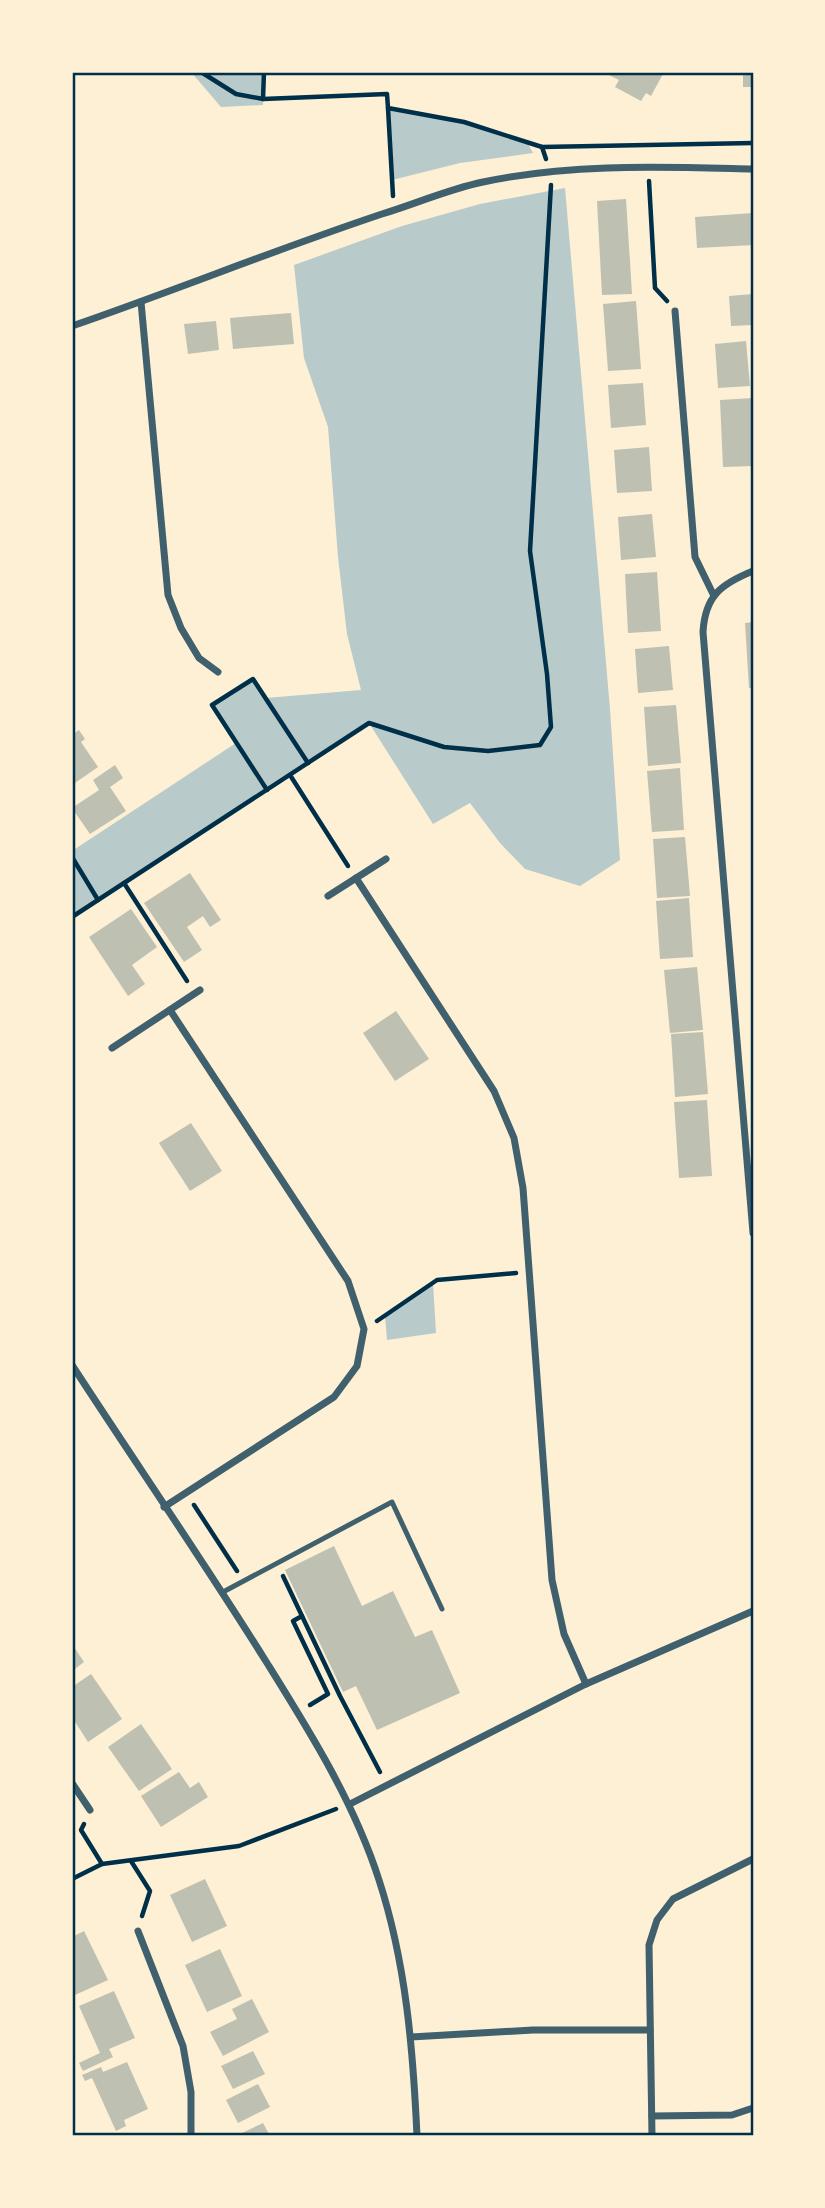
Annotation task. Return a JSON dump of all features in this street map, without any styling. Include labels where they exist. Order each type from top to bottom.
[{"type":"street","points":[[72,326],[289,245],[481,182],[549,170],[649,166],[753,169]]},
{"type":"street","points":[[141,302],[168,594],[181,628],[199,658],[218,672]]},
{"type":"street","points":[[675,311],[695,558],[714,596]]},
{"type":"street","points":[[753,571],[730,581],[714,596],[704,612],[703,632],[753,1233]]},
{"type":"street","points":[[328,896],[386,859]]},
{"type":"street","points":[[355,878],[494,1091],[514,1138],[523,1188],[527,1272],[552,1580],[564,1634],[586,1684]]},
{"type":"street","points":[[112,1048],[198,992]]},
{"type":"street","points":[[164,1507],[334,1397],[357,1366],[364,1329],[348,1281],[170,1010]]},
{"type":"street","points":[[72,1366],[223,1592],[350,1804],[379,1879],[399,1952],[411,2037],[416,2136]]},
{"type":"street","points":[[350,1804],[586,1684],[753,1611]]},
{"type":"street","points":[[72,1783],[90,1810]]},
{"type":"street","points":[[652,2136],[649,1945],[657,1920],[673,1899],[753,1859]]},
{"type":"street","points":[[138,1931],[183,2046],[191,2092],[191,2136]]},
{"type":"street","points":[[411,2037],[533,2030],[650,2030]]},
{"type":"street","points":[[652,2116],[732,2115],[753,2108]]},
{"type":"lane","points":[[223,1592],[392,1502],[442,1609]]},
{"type":"path","points":[[201,72],[236,94],[263,99],[387,94],[394,211]]},
{"type":"path","points":[[263,99],[264,72]]},
{"type":"path","points":[[388,108],[464,122],[542,146],[753,143]]},
{"type":"path","points":[[649,166],[655,288],[675,311]]},
{"type":"path","points":[[72,917],[369,723],[444,747],[488,751],[540,745],[551,727],[547,674],[530,551],[552,191],[549,170]]},
{"type":"path","points":[[267,790],[212,705],[253,678],[308,763]]},
{"type":"path","points":[[290,775],[355,878]]},
{"type":"path","points":[[72,857],[98,900]]},
{"type":"path","points":[[124,883],[198,992]]},
{"type":"path","points":[[364,1329],[437,1280],[527,1272]]},
{"type":"path","points":[[186,1493],[243,1581]]},
{"type":"path","points":[[276,1564],[387,1785]]},
{"type":"path","points":[[297,1713],[328,1694],[293,1621],[302,1616]]},
{"type":"path","points":[[72,1879],[102,1864],[240,1846],[350,1804]]},
{"type":"path","points":[[90,1810],[81,1830],[102,1864]]},
{"type":"path","points":[[131,1861],[150,1891],[138,1931]]},
{"type":"shaded area","points":[[191,72],[264,72],[263,105],[221,107]]},
{"type":"shaded area","points":[[388,108],[464,122],[527,142],[533,153],[460,163],[392,180]]},
{"type":"shaded area","points":[[565,188],[610,709],[620,860],[580,886],[525,869],[500,843],[470,803],[433,824],[369,723],[72,917],[72,851],[236,743],[212,705],[253,679],[266,698],[361,690],[347,634],[328,427],[304,358],[294,265],[402,226],[480,204]]},
{"type":"shaded area","points":[[433,1283],[436,1333],[387,1340],[385,1315]]},
{"type":"building","points":[[603,72],[664,72],[651,96],[646,93],[641,101],[615,87],[619,80]]},
{"type":"building","points":[[743,72],[753,72],[753,87],[743,87]]},
{"type":"building","points":[[626,199],[632,294],[602,295],[597,201]]},
{"type":"building","points":[[753,213],[753,245],[697,248],[695,217]]},
{"type":"building","points":[[753,294],[753,325],[731,326],[729,296]]},
{"type":"building","points":[[636,301],[641,369],[608,371],[603,304]]},
{"type":"building","points":[[291,313],[294,344],[233,349],[230,318]]},
{"type":"building","points":[[216,321],[219,350],[188,354],[184,324]]},
{"type":"building","points":[[746,341],[750,386],[718,388],[715,344]]},
{"type":"building","points":[[643,383],[646,425],[611,428],[608,385]]},
{"type":"building","points":[[753,398],[753,466],[723,467],[720,400]]},
{"type":"building","points":[[649,447],[652,491],[617,493],[614,450]]},
{"type":"building","points":[[652,514],[656,557],[621,560],[618,517]]},
{"type":"building","points":[[657,572],[661,631],[628,633],[625,574]]},
{"type":"building","points":[[753,622],[753,688],[749,688],[745,623]]},
{"type":"building","points":[[669,646],[673,690],[638,693],[635,649]]},
{"type":"building","points":[[676,705],[681,763],[648,766],[644,707]]},
{"type":"building","points":[[79,730],[85,739],[81,742],[98,767],[72,785],[72,735]]},
{"type":"building","points":[[115,765],[123,778],[110,787],[126,811],[90,834],[72,808],[99,790],[93,780]]},
{"type":"building","points":[[680,768],[684,830],[652,832],[647,771]]},
{"type":"building","points":[[685,837],[690,896],[657,898],[653,839]]},
{"type":"building","points":[[190,873],[221,920],[210,927],[203,916],[187,927],[202,950],[184,962],[144,903]]},
{"type":"building","points":[[689,898],[693,957],[660,959],[656,901]]},
{"type":"building","points":[[131,909],[157,947],[132,965],[145,984],[128,996],[89,937]]},
{"type":"building","points":[[697,967],[703,1030],[670,1033],[664,970]]},
{"type":"building","points":[[396,1011],[429,1059],[395,1081],[363,1033]]},
{"type":"building","points":[[703,1032],[708,1094],[675,1097],[671,1034]]},
{"type":"building","points":[[707,1100],[712,1176],[679,1178],[674,1102]]},
{"type":"building","points":[[191,1123],[222,1171],[190,1191],[159,1143]]},
{"type":"building","points":[[334,1546],[362,1606],[393,1591],[415,1637],[432,1630],[460,1693],[377,1730],[356,1686],[343,1692],[285,1570]]},
{"type":"building","points":[[72,1644],[84,1662],[72,1671]]},
{"type":"building","points":[[91,1674],[122,1719],[88,1742],[72,1717],[72,1687]]},
{"type":"building","points":[[141,1724],[172,1769],[139,1791],[108,1747]]},
{"type":"building","points":[[179,1772],[190,1788],[199,1782],[208,1797],[161,1827],[141,1796]]},
{"type":"building","points":[[205,1879],[227,1926],[192,1942],[170,1895]]},
{"type":"building","points":[[84,1931],[108,1980],[75,1995],[72,1987],[72,1937]]},
{"type":"building","points":[[220,1949],[242,1996],[207,2012],[185,1965]]},
{"type":"building","points":[[114,1991],[135,2038],[109,2049],[113,2057],[83,2071],[79,2063],[100,2053],[79,2006]]},
{"type":"building","points":[[252,1999],[269,2032],[223,2056],[210,2032],[237,2019],[232,2009]]},
{"type":"building","points":[[253,2051],[265,2074],[233,2089],[221,2066]]},
{"type":"building","points":[[127,2062],[148,2109],[124,2120],[126,2126],[116,2131],[92,2078],[85,2081],[82,2075],[101,2067],[103,2072]]},
{"type":"building","points":[[258,2084],[270,2107],[238,2123],[226,2100]]},
{"type":"building","points":[[263,2123],[270,2136],[236,2136]]}]
